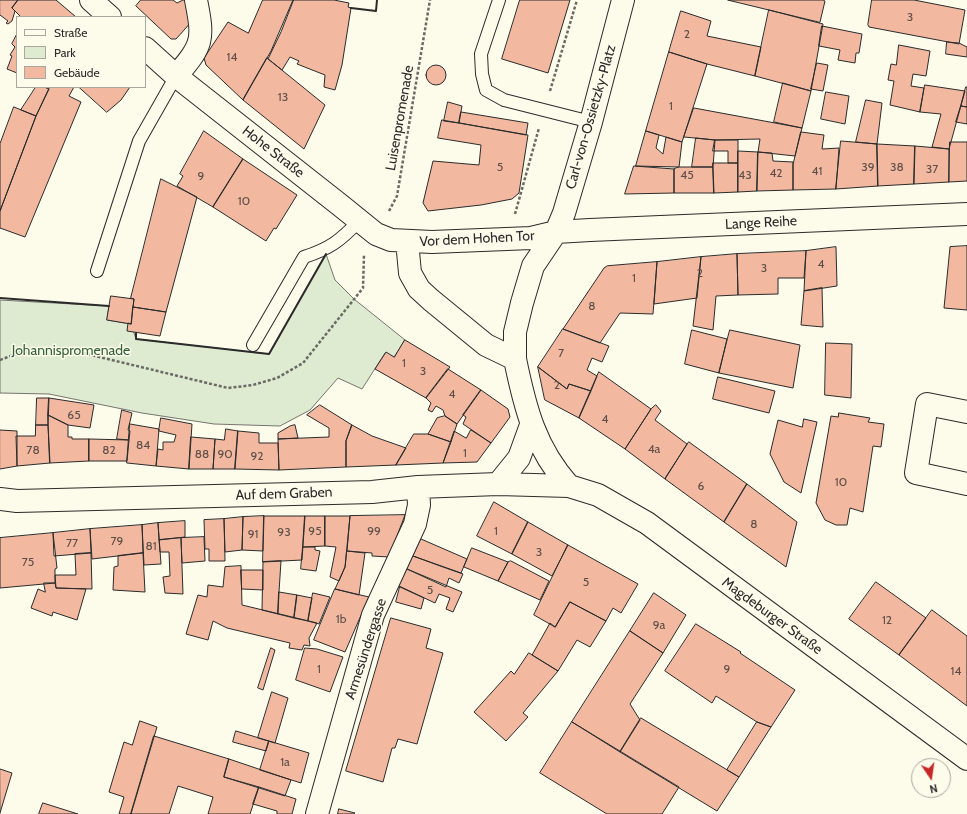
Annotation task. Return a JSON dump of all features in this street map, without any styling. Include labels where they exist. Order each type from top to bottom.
[{"type":"street","points":[[91,0],[109,16]]},
{"type":"street","points":[[176,76],[195,53],[200,44],[201,30],[196,0]]},
{"type":"street","name":"Carl-von-Ossietzky-Platz","points":[[556,232],[564,213],[591,122],[623,0]]},
{"type":"street","name":"Hohe Straße","points":[[146,49],[176,76],[340,205],[358,221],[376,234],[391,240],[407,241]]},
{"type":"street","name":"Lange Reihe","points":[[556,232],[967,214]]},
{"type":"street","name":"Vor dem Hohen Tor","points":[[514,359],[486,345],[430,300],[419,289],[410,273],[407,241],[508,240],[531,238],[556,232]]},
{"type":"street","name":"Vor dem Hohen Tor","points":[[556,232],[533,266],[515,332],[514,359],[532,425],[553,468],[569,486]]},
{"type":"street","points":[[967,412],[927,404],[916,473],[967,484]]},
{"type":"street","points":[[498,484],[519,458],[532,425]]},
{"type":"street","name":"Auf dem Graben","points":[[0,499],[17,501],[285,495],[372,492],[418,487],[498,484],[569,486]]},
{"type":"street","name":"Magdeburger Straße","points":[[569,486],[598,495],[647,523],[967,759]]},
{"type":"street","name":"Armesündergasse","points":[[317,814],[373,615],[415,524],[419,505],[418,487]]},
{"type":"lane","points":[[499,0],[481,54],[482,74],[486,90],[504,100],[591,122]]},
{"type":"lane","points":[[97,271],[139,141],[176,76]]},
{"type":"lane","points":[[253,345],[304,257],[327,249],[347,234],[358,221]]},
{"type":"path","name":"Luisenpromenade","points":[[376,234],[397,196],[430,0]]},
{"type":"path","points":[[0,360],[24,351],[62,348],[228,388],[253,385],[277,378],[303,363],[364,288],[364,256],[376,234]]},
{"type":"green space","name":"Johannispromenade","points":[[326,254],[335,280],[354,299],[405,340],[394,357],[385,353],[362,389],[338,378],[310,410],[280,426],[214,424],[142,413],[49,394],[0,393],[0,300],[109,306],[107,320],[131,324],[136,339],[269,354]]},
{"type":"building","points":[[0,0],[18,0],[12,8],[15,11],[12,21],[8,24],[6,23],[8,21],[0,15]]},
{"type":"building","points":[[18,0],[56,0],[75,16],[20,16],[12,8]]},
{"type":"building","points":[[141,0],[173,0],[177,3],[183,0],[189,0],[193,20],[176,39],[171,39],[136,6]]},
{"type":"building","points":[[263,0],[293,0],[271,51],[243,100],[206,65],[204,58],[228,22],[248,33]]},
{"type":"building","points":[[294,0],[334,0],[349,3],[348,7],[351,8],[342,65],[335,90],[324,87],[325,75],[297,64],[299,61],[290,57],[282,70],[268,59]]},
{"type":"building","points":[[520,0],[570,0],[548,73],[502,59]]},
{"type":"building","points":[[728,0],[823,0],[825,1],[820,22]]},
{"type":"building","points":[[872,0],[914,0],[965,10],[959,44],[869,27],[868,25]]},
{"type":"building","points":[[769,10],[823,24],[811,91],[755,76]]},
{"type":"building","points":[[681,11],[711,21],[707,36],[761,47],[755,76],[707,64],[669,52]]},
{"type":"building","points":[[822,26],[862,34],[859,53],[856,53],[855,63],[838,60],[840,50],[819,46]]},
{"type":"building","points":[[16,36],[16,73],[7,69],[12,56],[10,55],[15,47],[12,44]]},
{"type":"building","points":[[947,42],[959,43],[967,47],[967,57],[946,54]]},
{"type":"building","points":[[899,45],[930,51],[926,76],[913,74],[911,86],[924,88],[920,112],[890,105],[894,81],[888,80],[891,64],[896,65]]},
{"type":"building","points":[[669,52],[707,64],[682,142],[646,131]]},
{"type":"building","points":[[267,58],[325,105],[304,149],[243,100]]},
{"type":"building","points":[[817,63],[828,65],[823,91],[811,89]]},
{"type":"building","points":[[436,65],[443,68],[446,75],[443,82],[436,85],[429,82],[426,75],[429,68]]},
{"type":"building","points":[[783,83],[811,91],[802,128],[774,122]]},
{"type":"building","points":[[925,85],[965,91],[949,149],[932,147],[941,114],[920,112]]},
{"type":"building","points":[[967,87],[967,107],[961,106]]},
{"type":"building","points":[[35,88],[49,89],[36,116],[21,110]]},
{"type":"building","points":[[50,88],[73,88],[69,96],[81,102],[25,237],[0,228],[0,211],[36,116]]},
{"type":"building","points":[[80,88],[129,88],[121,100],[107,112]]},
{"type":"building","points":[[826,92],[849,96],[845,124],[821,119]]},
{"type":"building","points":[[866,100],[882,103],[877,144],[856,142]]},
{"type":"building","points":[[448,102],[462,106],[459,123],[444,121]]},
{"type":"building","points":[[961,106],[967,107],[967,124],[956,122]]},
{"type":"building","points":[[14,107],[36,116],[0,211],[0,144]]},
{"type":"building","points":[[694,108],[802,128],[795,156],[758,152],[760,139],[715,140],[684,137]]},
{"type":"building","points":[[461,112],[528,123],[526,135],[459,123]]},
{"type":"building","points":[[442,120],[528,135],[519,193],[512,199],[481,205],[428,211],[423,203],[433,161],[479,165],[481,145],[438,138]]},
{"type":"building","points":[[204,131],[243,159],[213,207],[177,186],[183,176],[180,174]]},
{"type":"building","points":[[646,131],[659,135],[656,148],[663,154],[666,137],[682,142],[679,167],[636,166]]},
{"type":"building","points":[[801,132],[824,135],[822,149],[839,148],[836,189],[793,190],[793,165]]},
{"type":"building","points":[[696,138],[715,140],[713,167],[692,167]]},
{"type":"building","points":[[715,140],[738,140],[738,163],[728,163],[728,151],[713,151]]},
{"type":"building","points":[[841,141],[877,144],[878,186],[836,189]]},
{"type":"building","points":[[950,142],[967,142],[967,181],[949,182]]},
{"type":"building","points":[[877,144],[915,146],[914,184],[878,186]]},
{"type":"building","points":[[915,146],[949,149],[949,182],[914,184]]},
{"type":"building","points":[[738,151],[758,152],[757,191],[738,192]]},
{"type":"building","points":[[758,152],[772,153],[773,161],[793,162],[793,190],[757,191]]},
{"type":"building","points":[[243,159],[297,195],[276,229],[274,228],[266,241],[213,207]]},
{"type":"building","points":[[713,163],[738,163],[738,192],[714,193]]},
{"type":"building","points":[[634,166],[674,169],[674,193],[625,194]]},
{"type":"building","points":[[679,167],[713,167],[714,193],[674,193],[674,169]]},
{"type":"building","points":[[161,179],[197,197],[166,312],[133,307],[134,299],[131,298]]},
{"type":"building","points":[[967,246],[967,310],[944,308],[950,247]]},
{"type":"building","points":[[836,247],[837,286],[804,291],[806,251]]},
{"type":"building","points":[[806,251],[804,278],[778,278],[778,294],[738,295],[737,254]]},
{"type":"building","points":[[737,254],[738,295],[716,296],[713,330],[693,326],[701,257]]},
{"type":"building","points":[[701,257],[697,298],[654,304],[657,262]]},
{"type":"building","points":[[657,262],[653,314],[620,313],[600,343],[563,329],[604,268],[607,266]]},
{"type":"building","points":[[822,288],[823,327],[801,325],[804,291]]},
{"type":"building","points":[[111,296],[134,299],[131,324],[107,320]]},
{"type":"building","points":[[133,307],[166,312],[160,336],[127,331],[128,323],[131,324]]},
{"type":"building","points":[[563,329],[609,346],[602,362],[592,358],[587,370],[597,376],[591,391],[569,384],[567,389],[538,367]]},
{"type":"building","points":[[692,330],[727,339],[719,373],[685,364]]},
{"type":"building","points":[[730,330],[800,345],[793,388],[719,373]]},
{"type":"building","points":[[405,340],[450,367],[426,398],[375,369],[386,352],[394,357]]},
{"type":"building","points":[[826,343],[852,344],[851,398],[825,395]]},
{"type":"building","points":[[538,367],[567,389],[569,384],[591,391],[579,418],[545,400]]},
{"type":"building","points":[[448,369],[481,390],[457,424],[445,416],[443,410],[436,406],[432,412],[428,410],[431,403],[426,398]]},
{"type":"building","points":[[599,372],[651,409],[625,449],[579,418]]},
{"type":"building","points":[[718,377],[775,391],[769,413],[713,399]]},
{"type":"building","points":[[481,390],[508,409],[510,417],[491,443],[463,424],[466,417],[463,415]]},
{"type":"building","points":[[37,398],[49,398],[48,425],[36,425]]},
{"type":"building","points":[[49,398],[94,405],[90,428],[68,425],[48,415]]},
{"type":"building","points":[[320,405],[352,425],[346,441],[346,467],[279,470],[278,439],[329,437],[329,428],[307,415]]},
{"type":"building","points":[[656,405],[661,411],[655,420],[687,444],[665,479],[625,449],[651,409]]},
{"type":"building","points":[[122,410],[132,413],[128,430],[130,431],[129,440],[117,439]]},
{"type":"building","points":[[839,413],[870,418],[868,422],[884,424],[881,447],[873,446],[863,512],[850,508],[847,525],[836,525],[825,520],[816,503],[831,416],[838,417]]},
{"type":"building","points":[[48,415],[68,425],[68,437],[72,437],[72,439],[89,439],[89,461],[50,463]]},
{"type":"building","points":[[445,416],[457,424],[451,442],[428,434],[437,418]]},
{"type":"building","points":[[161,418],[192,424],[189,469],[156,466],[158,449],[163,450],[163,442],[174,442],[176,435],[159,431]]},
{"type":"building","points":[[804,419],[817,422],[801,493],[784,482],[770,454],[778,420],[802,427]]},
{"type":"building","points":[[130,424],[159,429],[156,466],[127,463]]},
{"type":"building","points":[[36,425],[48,425],[50,463],[17,466],[16,436],[35,436]]},
{"type":"building","points":[[295,425],[298,438],[278,439],[278,433],[290,426]]},
{"type":"building","points":[[352,425],[372,436],[406,448],[396,465],[346,467],[346,441]]},
{"type":"building","points":[[226,429],[238,431],[235,469],[213,469],[215,439],[224,440]]},
{"type":"building","points":[[0,430],[17,431],[17,466],[0,469]]},
{"type":"building","points":[[471,430],[491,443],[477,462],[443,463],[454,431],[466,438]]},
{"type":"building","points":[[238,431],[259,433],[259,443],[278,443],[279,470],[235,469]]},
{"type":"building","points":[[414,434],[428,434],[451,442],[443,463],[396,465]]},
{"type":"building","points":[[191,437],[215,439],[213,469],[189,469]]},
{"type":"building","points":[[89,439],[129,440],[127,461],[89,461]]},
{"type":"building","points":[[689,442],[747,484],[724,522],[665,479]]},
{"type":"building","points":[[747,484],[797,522],[786,567],[724,522]]},
{"type":"building","points":[[494,502],[528,522],[512,554],[477,536]]},
{"type":"building","points":[[405,515],[389,557],[372,556],[372,553],[347,551],[350,516]]},
{"type":"building","points":[[264,516],[263,551],[242,550],[243,517]]},
{"type":"building","points":[[264,516],[305,516],[302,560],[263,562]]},
{"type":"building","points":[[305,516],[325,516],[325,546],[303,547]]},
{"type":"building","points":[[325,516],[350,516],[345,567],[339,581],[330,577],[336,547],[325,546]]},
{"type":"building","points":[[243,517],[242,550],[225,552],[224,519]]},
{"type":"building","points":[[224,519],[225,561],[209,561],[209,549],[205,549],[204,520]]},
{"type":"building","points":[[185,521],[185,537],[159,540],[158,523]]},
{"type":"building","points":[[528,522],[568,545],[552,576],[512,554]]},
{"type":"building","points":[[158,523],[161,564],[144,565],[142,525]]},
{"type":"building","points":[[142,525],[143,553],[92,559],[90,529]]},
{"type":"building","points":[[90,529],[91,553],[54,556],[53,533]]},
{"type":"building","points":[[53,533],[57,568],[55,569],[55,583],[0,588],[0,538]]},
{"type":"building","points":[[204,537],[205,561],[182,563],[181,538]]},
{"type":"building","points":[[181,538],[183,594],[165,593],[163,577],[170,576],[169,552],[160,552],[159,540]]},
{"type":"building","points":[[421,539],[467,559],[461,573],[413,556]]},
{"type":"building","points":[[568,545],[638,584],[621,613],[613,608],[606,621],[570,602],[555,627],[534,615]]},
{"type":"building","points":[[303,547],[315,547],[315,550],[320,551],[316,571],[301,569]]},
{"type":"building","points":[[472,548],[508,562],[498,581],[464,567]]},
{"type":"building","points":[[347,551],[365,553],[359,595],[335,589],[345,567]]},
{"type":"building","points":[[91,553],[92,589],[56,588],[55,575],[76,575],[75,554]]},
{"type":"building","points":[[143,553],[145,592],[113,590],[114,567],[118,566],[118,556]]},
{"type":"building","points":[[413,556],[463,574],[459,583],[449,578],[446,587],[407,569]]},
{"type":"building","points":[[281,561],[278,614],[262,610],[263,562]]},
{"type":"building","points":[[511,561],[549,581],[540,600],[498,581],[508,562]]},
{"type":"building","points":[[241,566],[242,605],[317,623],[309,638],[310,646],[304,645],[302,650],[289,648],[290,643],[227,628],[213,621],[208,640],[186,634],[198,595],[207,597],[208,585],[223,587],[225,567]]},
{"type":"building","points":[[407,569],[462,592],[453,612],[446,609],[450,598],[439,594],[435,603],[399,586]]},
{"type":"building","points":[[241,570],[263,570],[263,590],[242,589]]},
{"type":"building","points":[[876,582],[926,618],[899,655],[849,619]]},
{"type":"building","points":[[44,583],[55,583],[56,588],[86,589],[77,620],[53,612],[52,616],[31,608],[38,589],[45,592]]},
{"type":"building","points":[[400,587],[424,598],[421,609],[396,602]]},
{"type":"building","points":[[335,589],[369,597],[345,652],[314,640]]},
{"type":"building","points":[[279,592],[297,595],[294,618],[278,614]]},
{"type":"building","points":[[313,593],[330,597],[319,624],[308,621]]},
{"type":"building","points":[[654,593],[686,615],[663,653],[630,631]]},
{"type":"building","points":[[297,595],[312,598],[308,621],[294,618]]},
{"type":"building","points":[[570,602],[606,621],[590,647],[577,640],[558,671],[532,655],[550,623],[555,627]]},
{"type":"building","points":[[932,610],[967,636],[967,706],[899,655]]},
{"type":"building","points":[[391,618],[431,629],[426,648],[443,653],[417,744],[398,739],[395,748],[392,748],[383,782],[346,771]]},
{"type":"building","points":[[696,624],[741,652],[740,653],[795,690],[771,727],[757,722],[716,696],[712,703],[665,671]]},
{"type":"building","points":[[630,631],[663,653],[630,704],[640,720],[620,752],[572,722]]},
{"type":"building","points":[[271,648],[275,650],[263,690],[258,688]]},
{"type":"building","points":[[305,648],[317,649],[343,657],[330,692],[296,680]]},
{"type":"building","points":[[529,653],[558,671],[523,713],[528,717],[506,741],[474,712],[511,671],[514,674]]},
{"type":"building","points":[[272,692],[288,698],[275,743],[258,738]]},
{"type":"building","points":[[641,718],[739,777],[717,811],[620,752]]},
{"type":"building","points":[[140,721],[157,727],[131,814],[119,814],[124,797],[109,792],[124,742],[132,745]]},
{"type":"building","points":[[572,722],[679,787],[662,814],[607,814],[540,773]]},
{"type":"building","points":[[757,722],[771,727],[739,777],[727,770]]},
{"type":"building","points":[[236,731],[269,741],[266,751],[233,742]]},
{"type":"building","points":[[154,736],[229,759],[224,777],[259,787],[250,814],[208,814],[213,797],[178,786],[169,814],[131,814]]},
{"type":"building","points":[[269,741],[309,753],[301,783],[260,770]]},
{"type":"building","points":[[229,759],[291,780],[285,796],[224,777]]},
{"type":"building","points":[[0,769],[12,773],[0,813]]},
{"type":"building","points":[[259,787],[296,799],[292,814],[277,814],[277,811],[253,804]]},
{"type":"building","points":[[43,803],[78,814],[39,814]]},
{"type":"building","points":[[339,809],[355,813],[338,814]]},
{"type":"wall","points":[[351,8],[376,11],[377,0]]},
{"type":"wall","points":[[136,333],[136,339],[269,354],[326,254]]},
{"type":"wall","points":[[0,298],[109,306]]}]
